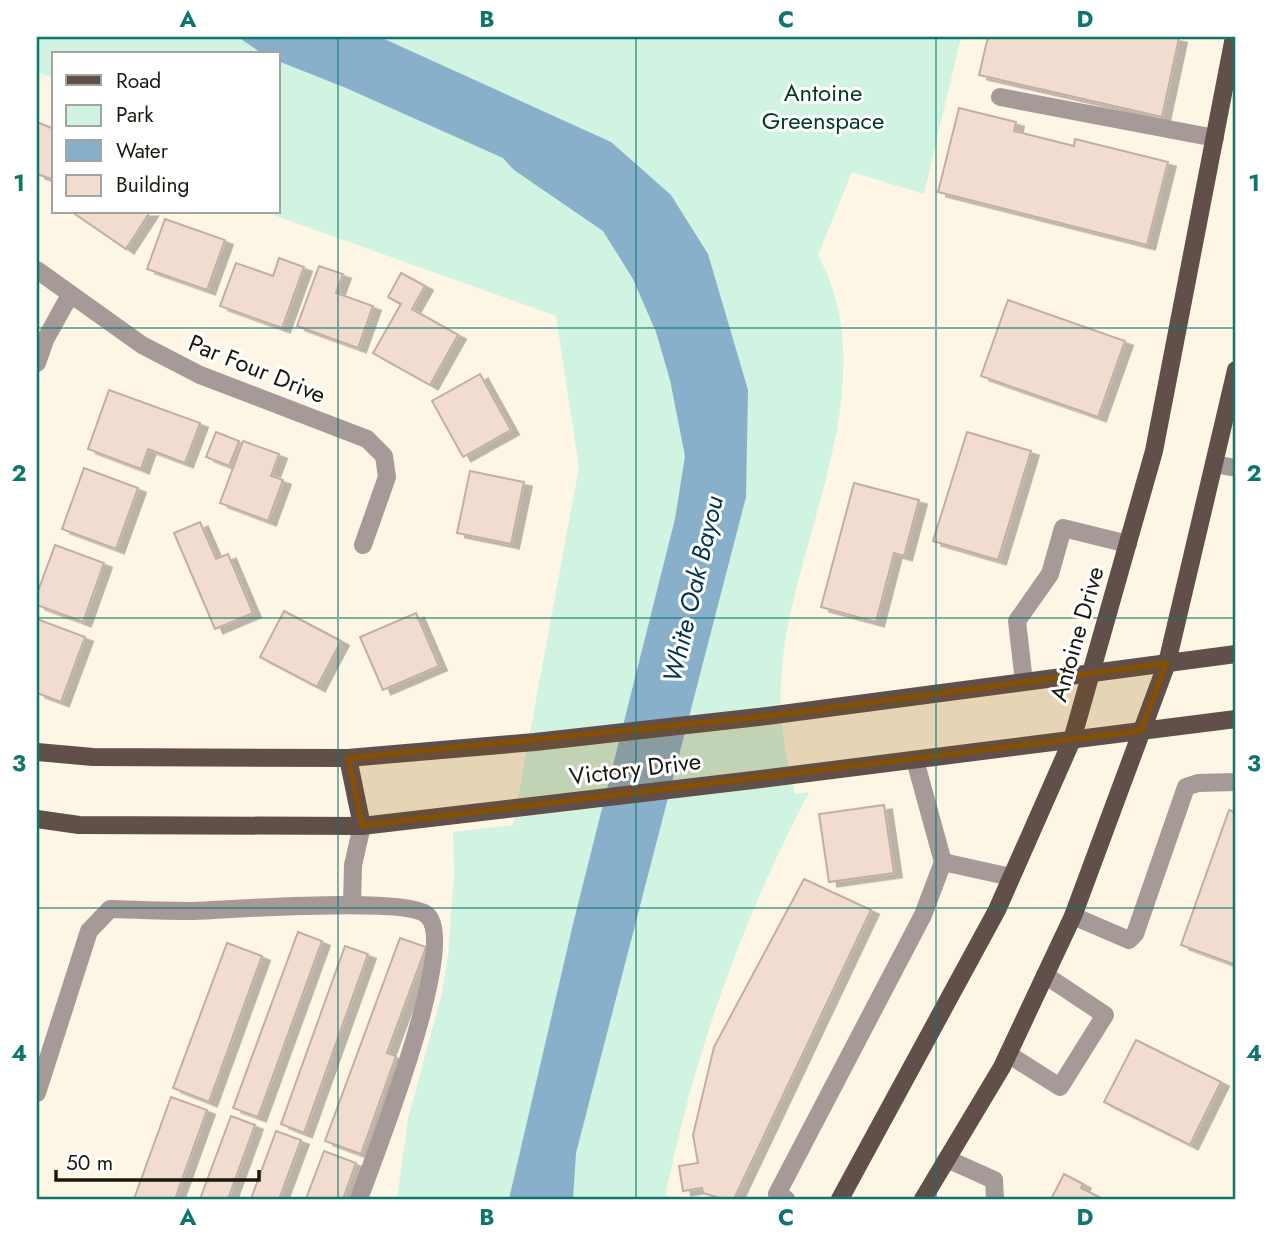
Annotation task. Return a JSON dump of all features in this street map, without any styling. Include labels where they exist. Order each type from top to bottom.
[{"type":"main road","name":"Antoine Drive","points":[[840,1199],[997,910],[1072,740],[1154,451],[1215,138],[1229,100],[1234,37]]},
{"type":"main road","points":[[923,1199],[1008,1054],[1073,916],[1167,663],[1236,370]]},
{"type":"main road","name":"Victory Drive","points":[[37,752],[93,757],[348,758],[535,742],[767,716],[1236,654]]},
{"type":"main road","name":"Victory Drive","points":[[37,819],[79,825],[362,825],[753,780],[1236,719]]},
{"type":"main road","points":[[348,758],[362,825]]},
{"type":"street","points":[[1000,97],[1215,138]]},
{"type":"street","name":"Par Four Drive","points":[[37,270],[142,345],[200,375],[367,439],[384,456],[387,477],[363,545]]},
{"type":"street","points":[[37,363],[45,340],[70,295]]},
{"type":"street","points":[[1214,464],[1236,468]]},
{"type":"street","points":[[1024,682],[1017,621],[1050,574],[1063,528],[1128,544]]},
{"type":"street","points":[[786,1199],[777,1194],[923,915],[943,862],[915,760]]},
{"type":"street","points":[[1073,916],[1129,940],[1135,934],[1186,787],[1198,783],[1236,782]]},
{"type":"street","points":[[352,905],[353,865],[362,825]]},
{"type":"street","points":[[943,862],[1011,877]]},
{"type":"street","points":[[37,1093],[89,931],[110,909],[189,911],[352,905],[408,907],[429,916],[436,943],[431,982],[359,1199]]},
{"type":"street","points":[[1008,1054],[1060,1087],[1105,1015],[1045,975]]},
{"type":"street","points":[[947,1159],[994,1180],[995,1199]]},
{"type":"highlighted area","points":[[1167,663],[1141,731],[362,826],[348,758],[767,716]]},
{"type":"green space","name":"Antoine Greenspace","points":[[37,37],[961,37],[924,194],[852,172],[818,255],[837,303],[843,353],[841,404],[832,455],[792,608],[783,657],[781,692],[784,743],[795,794],[809,792],[762,890],[722,991],[690,1093],[665,1199],[397,1199],[408,1119],[441,997],[448,956],[454,873],[453,832],[513,825],[579,467],[556,316],[271,214],[280,214],[280,52],[52,52],[52,77],[37,72]]},
{"type":"water","name":"White Oak Bayou","points":[[238,37],[380,37],[611,142],[671,195],[708,254],[748,390],[746,497],[576,1153],[573,1199],[509,1199],[574,920],[675,519],[685,456],[670,380],[656,332],[633,279],[603,231],[514,170],[503,158],[280,62],[280,52],[260,52]]},
{"type":"building","points":[[988,37],[1179,38],[1162,117],[979,75]]},
{"type":"building","points":[[959,108],[1016,122],[1014,131],[1074,146],[1075,139],[1168,162],[1147,245],[938,192]]},
{"type":"building","points":[[37,122],[52,128],[52,179],[37,174]]},
{"type":"building","points":[[75,214],[149,214],[126,249]]},
{"type":"building","points":[[165,219],[225,240],[207,290],[147,269]]},
{"type":"building","points":[[279,258],[304,267],[282,328],[220,306],[236,263],[273,276]]},
{"type":"building","points":[[319,266],[343,274],[336,293],[373,306],[358,348],[297,326]]},
{"type":"building","points":[[401,273],[425,286],[412,309],[458,335],[430,385],[373,353],[401,304],[388,297]]},
{"type":"building","points":[[1008,300],[1125,341],[1098,417],[981,376]]},
{"type":"building","points":[[480,374],[511,430],[463,457],[432,401]]},
{"type":"building","points":[[109,390],[200,423],[185,463],[148,449],[141,469],[88,449]]},
{"type":"building","points":[[216,432],[239,441],[229,466],[206,457]]},
{"type":"building","points":[[967,432],[1031,451],[998,560],[933,541]]},
{"type":"building","points":[[243,441],[279,454],[271,476],[283,480],[268,521],[220,503]]},
{"type":"building","points":[[84,468],[138,488],[116,549],[62,529]]},
{"type":"building","points":[[470,471],[524,482],[511,544],[457,533]]},
{"type":"building","points":[[854,483],[919,500],[904,556],[894,553],[876,622],[821,607]]},
{"type":"building","points":[[200,522],[216,559],[228,554],[253,613],[215,629],[174,533]]},
{"type":"building","points":[[55,545],[104,563],[83,622],[37,605],[37,594]]},
{"type":"building","points":[[284,611],[341,641],[317,687],[260,657]]},
{"type":"building","points":[[416,613],[439,666],[383,690],[360,637]]},
{"type":"building","points":[[37,619],[85,637],[61,702],[37,693]]},
{"type":"building","points":[[884,805],[894,873],[829,882],[819,814]]},
{"type":"building","points":[[1229,810],[1236,813],[1236,965],[1181,945]]},
{"type":"building","points":[[804,879],[871,910],[734,1199],[703,1193],[702,1188],[683,1191],[679,1166],[698,1163],[693,1135],[714,1047]]},
{"type":"building","points":[[298,932],[322,941],[258,1117],[233,1108]]},
{"type":"building","points":[[400,938],[426,947],[387,1053],[396,1056],[361,1154],[325,1141]]},
{"type":"building","points":[[227,943],[262,956],[209,1102],[173,1088]]},
{"type":"building","points":[[345,946],[368,954],[304,1133],[281,1124]]},
{"type":"building","points":[[1136,1040],[1221,1082],[1190,1145],[1104,1102]]},
{"type":"building","points":[[171,1097],[207,1110],[175,1199],[134,1199]]},
{"type":"building","points":[[231,1116],[255,1125],[228,1199],[200,1199]]},
{"type":"building","points":[[276,1131],[301,1140],[279,1199],[251,1199]]},
{"type":"building","points":[[324,1151],[356,1163],[343,1199],[306,1199]]},
{"type":"building","points":[[1064,1174],[1083,1184],[1081,1188],[1103,1199],[1051,1199]]}]
